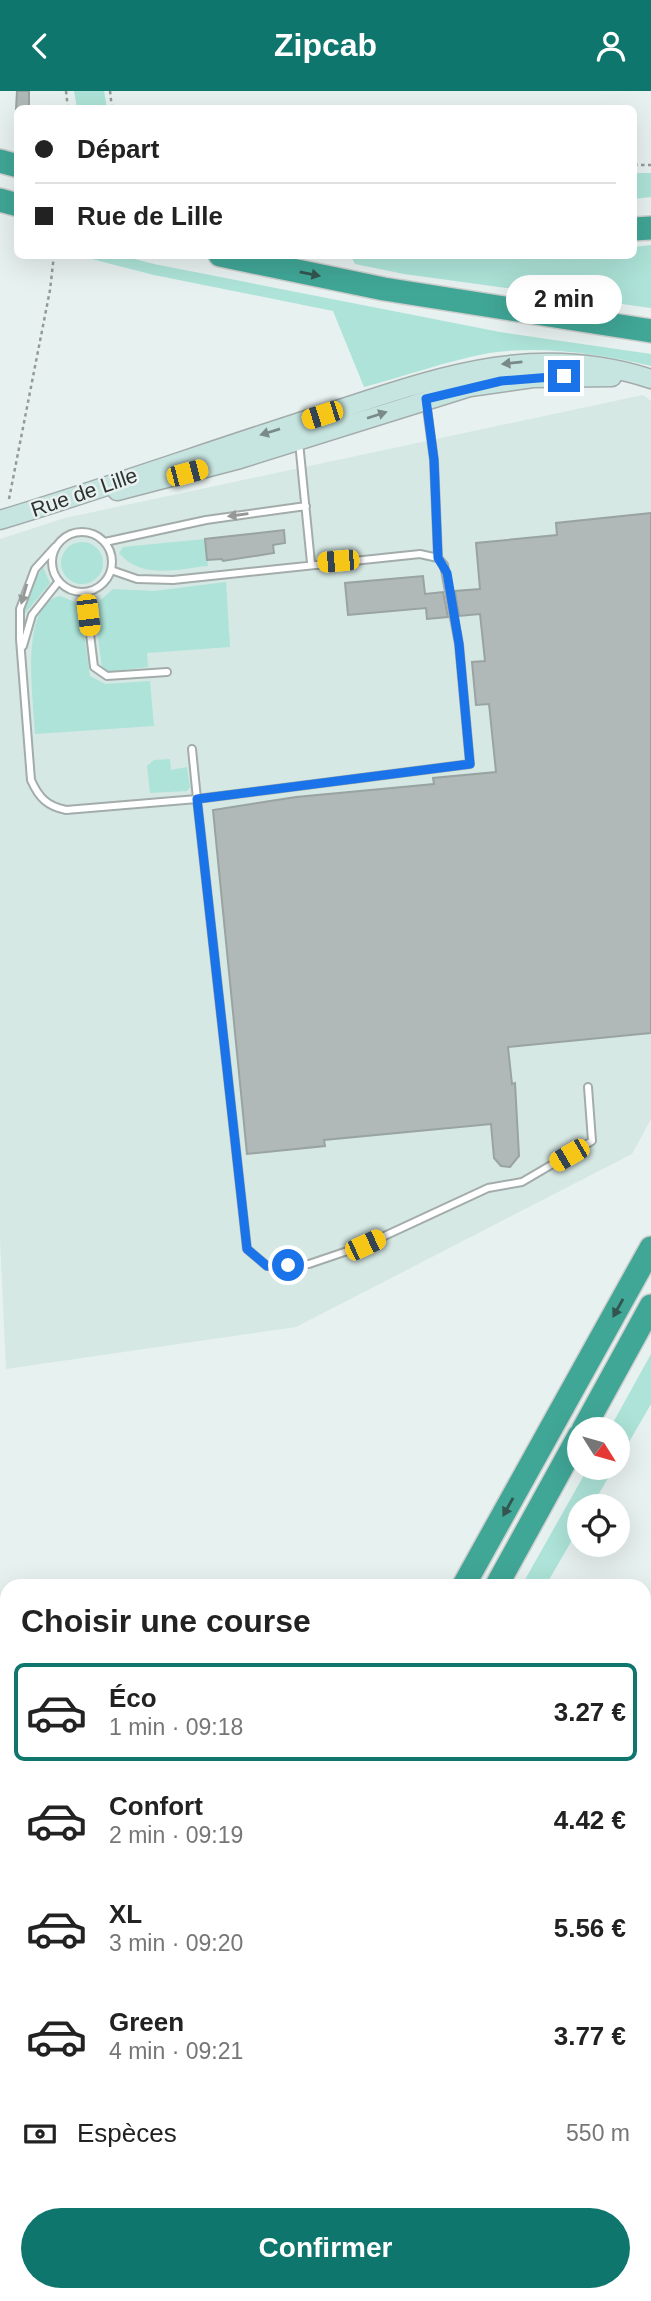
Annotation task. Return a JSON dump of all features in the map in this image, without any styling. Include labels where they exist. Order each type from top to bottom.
[{"type":"highway","points":[[239,259],[384,289],[651,331]]},
{"type":"highway","points":[[467,1579],[651,1248]]},
{"type":"highway","points":[[590,1417],[651,1306]]},
{"type":"highway","points":[[500,1579],[567,1458]]},
{"type":"main road","name":"Rue de Lille","points":[[2,520],[187,473],[452,374],[511,363],[595,365],[651,380]]},
{"type":"main road","name":"Rue de Lille","points":[[298,432],[477,386],[533,377],[651,380]]},
{"type":"lane","points":[[55,547],[52,568],[58,581],[72,591],[85,592],[102,585],[111,570],[112,557],[105,542],[92,533],[82,531],[62,539],[35,569],[24,592],[19,626],[31,780],[46,804],[66,810],[197,799],[470,764],[459,644],[447,573],[438,558],[434,460],[426,399]]},
{"type":"lane","points":[[298,432],[311,563]]},
{"type":"lane","points":[[105,542],[206,520],[306,506]]},
{"type":"lane","points":[[111,570],[137,579],[173,580],[311,563],[420,554],[438,558]]},
{"type":"lane","points":[[22,651],[32,615],[58,581]]},
{"type":"lane","points":[[85,592],[94,667],[107,676],[167,673]]},
{"type":"lane","points":[[192,749],[247,1249],[256,1259],[267,1266],[309,1264],[365,1245],[488,1188],[522,1182],[592,1142],[588,1087]]},
{"type":"path","points":[[2,520],[50,290],[54,259]]},
{"type":"shaded area","points":[[643,395],[651,401],[651,1119],[632,1154],[296,1327],[6,1369],[0,1239],[0,539],[65,518]]},
{"type":"green space","points":[[74,91],[104,91],[106,105],[76,105]]},
{"type":"green space","points":[[637,173],[651,173],[651,197],[637,199]]},
{"type":"green space","points":[[651,245],[651,308],[404,274],[355,264],[352,259],[637,259],[637,247]]},
{"type":"green space","points":[[92,259],[135,259],[500,332],[651,354],[651,366],[571,352],[509,351],[458,360],[364,387],[333,311],[154,275]]},
{"type":"green space","points":[[205,539],[208,566],[149,570],[138,567],[119,553],[123,547]]},
{"type":"green space","points":[[82,542],[97,548],[103,563],[97,578],[82,584],[67,578],[61,563],[67,548]]},
{"type":"green space","points":[[43,567],[50,583],[23,616],[30,588]]},
{"type":"green space","points":[[226,582],[230,647],[147,653],[148,667],[108,672],[102,668],[94,606],[113,589],[154,591]]},
{"type":"green space","points":[[60,596],[80,604],[90,676],[105,684],[150,681],[154,726],[35,734],[31,678],[33,635],[38,616],[47,603]]},
{"type":"green space","points":[[170,759],[171,770],[187,767],[190,787],[187,791],[150,793],[147,766],[154,760]]},
{"type":"green space","points":[[651,1354],[651,1404],[630,1440],[630,1417],[616,1417]]},
{"type":"green space","points":[[581,1481],[606,1481],[599,1494],[573,1494]]},
{"type":"green space","points":[[567,1505],[567,1549],[549,1579],[525,1579]]},
{"type":"building","points":[[17,91],[29,91],[29,105],[16,105]]},
{"type":"building","points":[[651,513],[651,1033],[508,1047],[512,1084],[515,1083],[519,1156],[510,1167],[501,1166],[494,1158],[491,1124],[324,1140],[325,1146],[247,1154],[213,810],[296,797],[434,784],[433,778],[496,772],[489,704],[476,705],[472,662],[485,661],[480,614],[459,616],[455,591],[480,589],[476,543],[557,535],[556,523]]},
{"type":"building","points":[[284,530],[285,543],[273,545],[274,553],[223,561],[207,560],[205,539]]},
{"type":"building","points":[[423,576],[425,594],[443,592],[448,617],[427,619],[426,608],[348,615],[345,583]]},
{"type":"route","points":[[288,1265],[267,1266],[247,1249],[197,799],[470,764],[459,644],[447,573],[438,558],[434,460],[426,399],[501,381],[564,376]]}]
